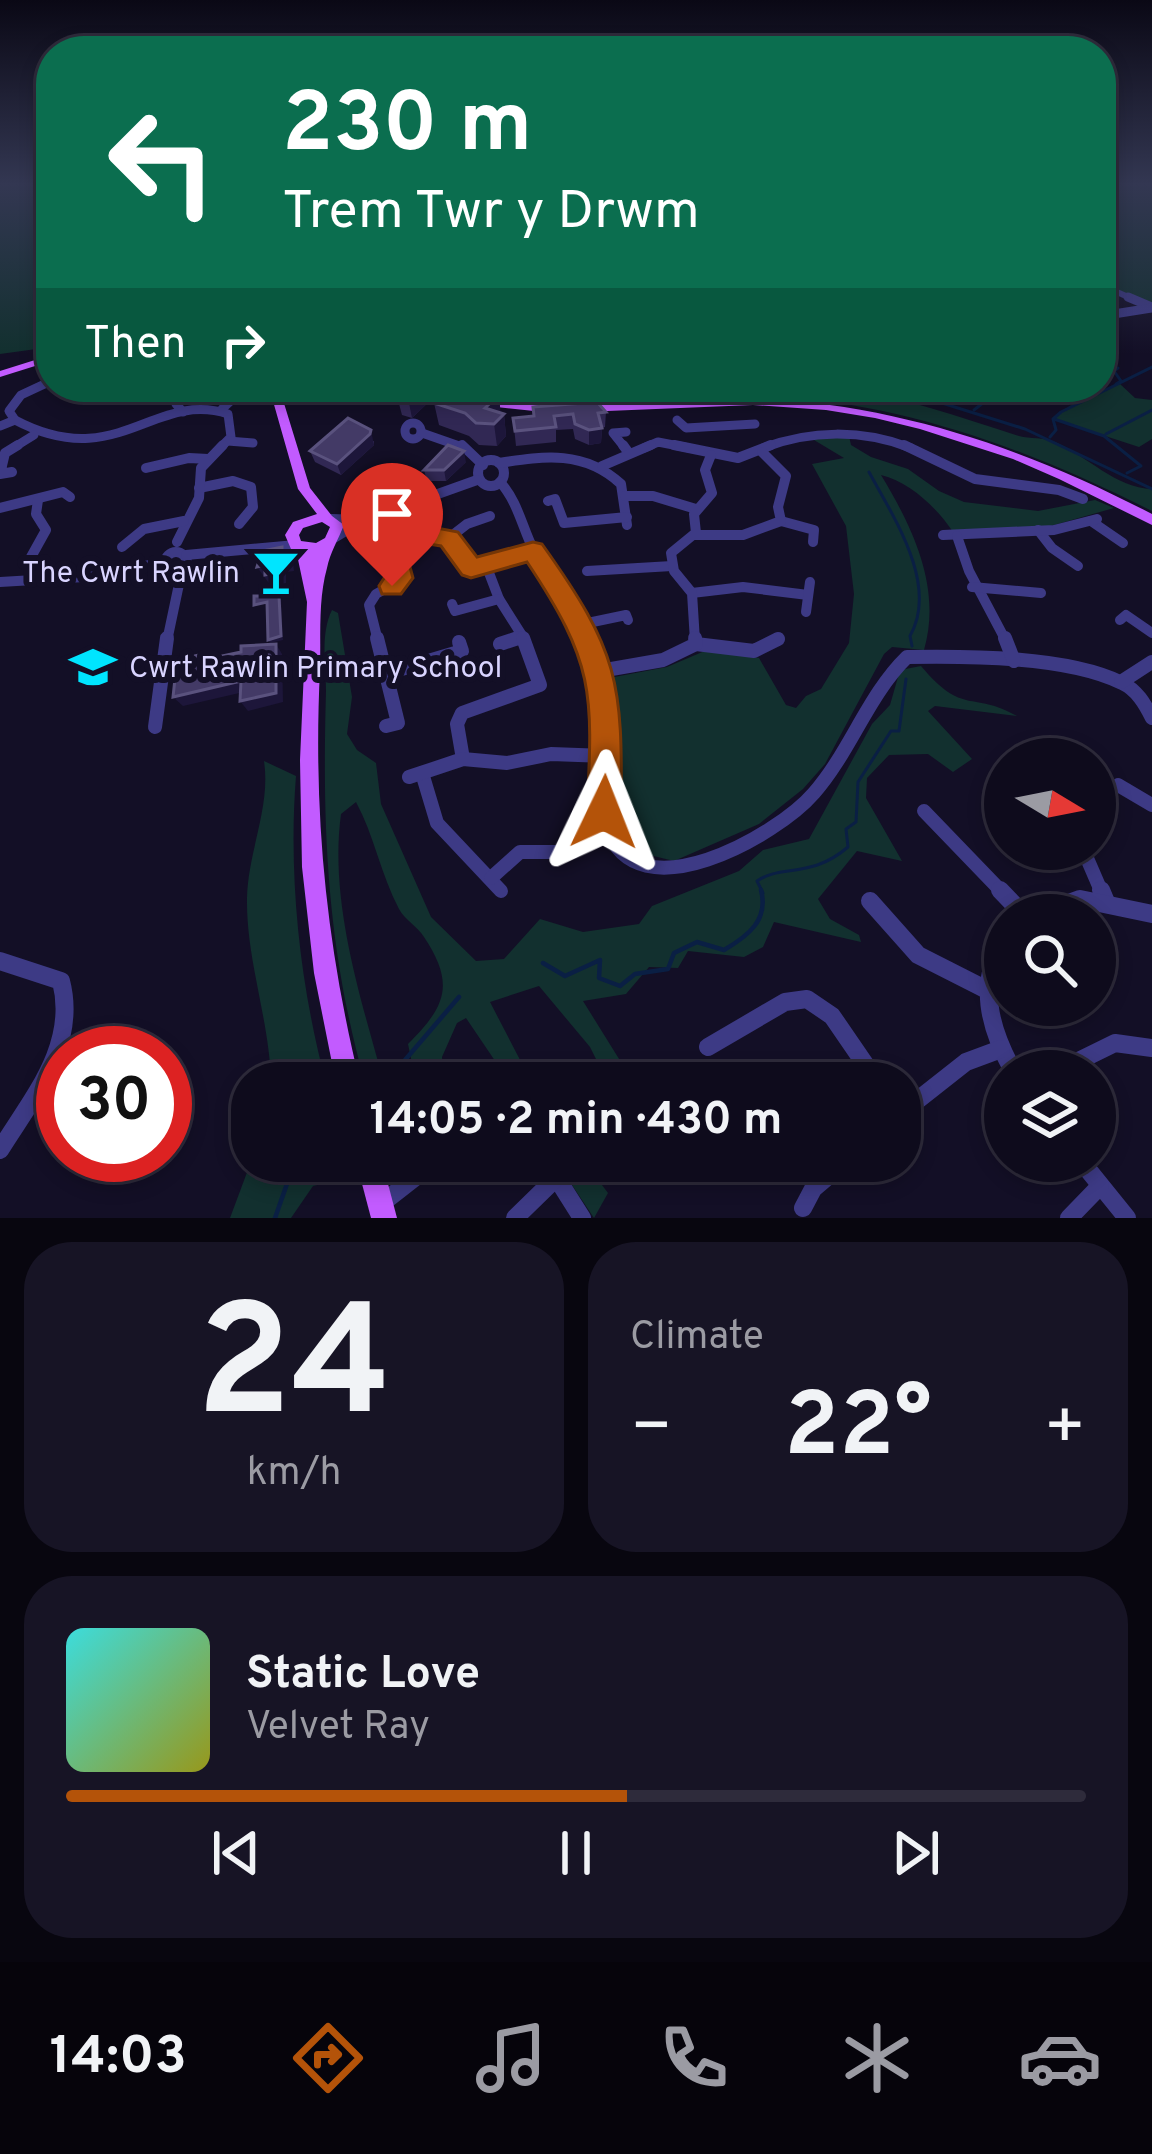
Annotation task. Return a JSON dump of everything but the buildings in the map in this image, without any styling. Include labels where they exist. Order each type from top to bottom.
[{"type":"main road","points":[[0,374],[36,363]]},
{"type":"main road","points":[[278,402],[304,489],[298,536],[314,602]]},
{"type":"main road","points":[[487,402],[549,410],[699,402]]},
{"type":"main road","points":[[748,402],[859,413],[1013,454],[1152,520]]},
{"type":"main road","points":[[304,489],[337,525],[314,602],[306,781],[314,916],[343,1062]]},
{"type":"main road","points":[[298,536],[329,518]]},
{"type":"main road","points":[[298,536],[332,539]]},
{"type":"street","points":[[1116,291],[1152,307]]},
{"type":"street","points":[[1116,313],[1152,307]]},
{"type":"street","points":[[36,388],[5,405],[14,420],[53,442],[85,441],[150,427],[203,406],[229,414],[232,432],[228,442],[208,459],[197,478],[199,498],[184,521],[155,727]]},
{"type":"street","points":[[176,402],[183,412]]},
{"type":"street","points":[[222,409],[230,402]]},
{"type":"street","points":[[0,426],[14,420]]},
{"type":"street","points":[[682,444],[681,424],[751,427]]},
{"type":"street","points":[[602,466],[652,442],[738,458],[761,452],[796,430],[876,438],[975,479],[1075,499]]},
{"type":"street","points":[[422,433],[461,444],[483,465],[502,473],[533,551],[583,624],[607,704],[604,812],[610,837],[638,864],[680,869],[790,818],[851,744],[896,663],[915,656],[1014,661],[1121,682],[1141,698],[1152,718]]},
{"type":"street","points":[[614,433],[628,452]]},
{"type":"street","points":[[12,472],[0,474],[5,453],[34,435]]},
{"type":"street","points":[[228,442],[247,444]]},
{"type":"street","points":[[761,452],[788,478],[789,488],[778,507],[781,521]]},
{"type":"street","points":[[696,533],[696,509],[712,493],[705,470],[712,454]]},
{"type":"street","points":[[332,539],[365,520],[502,473],[526,460],[567,455],[602,466],[621,484],[627,521],[561,523],[555,499],[548,501]]},
{"type":"street","points":[[146,468],[208,459]]},
{"type":"street","points":[[477,480],[476,470],[483,465]]},
{"type":"street","points":[[199,488],[232,481],[247,484],[253,506],[247,520]]},
{"type":"street","points":[[0,508],[68,492]]},
{"type":"street","points":[[626,496],[653,496],[696,509]]},
{"type":"street","points":[[38,500],[36,514],[46,530],[40,551]]},
{"type":"street","points":[[449,538],[472,521],[490,516]]},
{"type":"street","points":[[329,518],[365,520]]},
{"type":"street","points":[[1014,661],[950,535],[1038,530],[1094,520],[1124,543]]},
{"type":"street","points":[[122,547],[130,533],[184,521]]},
{"type":"street","points":[[696,644],[692,593],[672,566],[673,548],[696,533],[747,534],[781,521],[814,532]]},
{"type":"street","points":[[1038,530],[1074,559]]},
{"type":"street","points":[[386,726],[398,723],[369,605],[376,594],[399,581],[389,536],[430,532],[449,538],[468,568],[533,551]]},
{"type":"street","points":[[0,582],[140,570],[298,536]]},
{"type":"street","points":[[463,759],[457,724],[461,713],[540,685],[523,637],[499,599],[486,565]]},
{"type":"street","points":[[600,586],[592,571],[672,566]]},
{"type":"street","points":[[972,586],[1034,594]]},
{"type":"street","points":[[692,593],[743,587],[809,588],[806,612]]},
{"type":"street","points":[[452,604],[455,611],[499,599]]},
{"type":"street","points":[[583,624],[626,615],[628,620]]},
{"type":"street","points":[[1125,615],[1152,633]]},
{"type":"street","points":[[500,644],[523,637]]},
{"type":"street","points":[[600,671],[663,660],[696,644],[764,650],[778,639]]},
{"type":"street","points":[[388,673],[462,651],[459,642]]},
{"type":"street","points":[[1121,682],[1152,662]]},
{"type":"street","points":[[566,852],[520,852],[496,884],[434,817],[415,775],[463,759],[507,763],[551,754],[606,756]]},
{"type":"street","points":[[1126,787],[1152,806]]},
{"type":"street","points":[[924,811],[1004,894]]},
{"type":"street","points":[[870,901],[891,915],[932,965],[984,989]]},
{"type":"street","points":[[1116,905],[1152,914]]},
{"type":"street","points":[[0,961],[62,981],[69,1019],[64,1040],[0,1150]]},
{"type":"street","points":[[708,1047],[785,1002],[806,999],[832,1016],[864,1062]]},
{"type":"street","points":[[921,1097],[966,1062],[1001,1049],[993,1026]]},
{"type":"street","points":[[1098,1050],[1115,1041],[1135,1040],[1152,1048]]},
{"type":"street","points":[[382,1211],[413,1182]]},
{"type":"street","points":[[515,1218],[541,1182]]},
{"type":"street","points":[[559,1182],[582,1218]]},
{"type":"street","points":[[803,1208],[821,1182]]},
{"type":"street","points":[[1097,1182],[1127,1218]]},
{"type":"street","points":[[1070,1218],[1100,1186]]},
{"type":"green space","points":[[0,241],[36,241],[36,349],[0,354]]},
{"type":"green space","points":[[1116,241],[1152,241],[1152,305],[1116,289]]},
{"type":"green space","points":[[1116,386],[1135,398],[1152,400],[1152,439],[1139,447],[1053,419],[1077,402],[1116,402]]},
{"type":"green space","points":[[509,402],[604,402],[554,405]]},
{"type":"green space","points":[[830,402],[909,402],[1019,436],[1055,442],[1114,477],[1152,489],[1152,511],[1003,446]]},
{"type":"green space","points":[[849,436],[851,445],[871,457],[908,469],[964,502],[1038,511],[1095,500],[1114,508],[1047,527],[953,532],[922,497],[881,475],[904,516],[927,581],[929,627],[924,650],[892,647],[884,654],[825,764],[803,789],[759,824],[674,861],[637,852],[611,820],[614,705],[609,678],[667,667],[707,650],[759,658],[786,705],[796,708],[821,689],[849,643],[854,594],[846,526],[812,464],[844,458],[809,437]]},
{"type":"green space","points":[[332,610],[338,613],[352,697],[347,734],[357,750],[376,763],[381,804],[431,917],[476,961],[504,959],[540,919],[583,932],[639,924],[652,906],[739,871],[763,850],[809,839],[872,724],[890,705],[900,670],[921,666],[948,692],[1017,716],[935,706],[928,711],[972,759],[953,772],[928,754],[889,755],[867,778],[866,798],[902,861],[857,851],[818,899],[830,919],[859,935],[861,942],[774,922],[763,947],[744,957],[688,951],[678,968],[649,967],[626,994],[583,1001],[621,1062],[598,1062],[539,986],[490,1002],[521,1062],[496,1062],[466,1018],[457,1023],[442,1062],[412,1062],[408,1044],[438,1007],[443,982],[424,937],[399,909],[356,802],[341,814],[339,881],[349,950],[378,1062],[360,1062],[342,984],[330,888],[326,629]]},
{"type":"green space","points":[[264,761],[296,776],[298,931],[321,1062],[269,1062],[247,898]]},
{"type":"green space","points":[[243,1182],[330,1182],[313,1186],[291,1218],[230,1218]]},
{"type":"green space","points":[[570,1182],[600,1182],[608,1193],[594,1218]]},
{"type":"waterway","points":[[1116,385],[1152,367]]},
{"type":"waterway","points":[[1116,374],[1121,381],[1116,384]]},
{"type":"waterway","points":[[939,402],[1025,429],[1152,489]]},
{"type":"waterway","points":[[974,410],[984,402]]},
{"type":"waterway","points":[[1050,437],[1056,430],[1053,419],[1081,402]]},
{"type":"waterway","points":[[1106,434],[1152,410]]},
{"type":"waterway","points":[[1054,419],[1104,436],[1141,466],[1127,473]]},
{"type":"waterway","points":[[869,472],[901,531],[916,574],[918,616],[910,636],[912,646]]},
{"type":"waterway","points":[[763,893],[757,881],[766,876],[822,863],[848,847],[846,829],[856,822],[858,782],[891,731],[899,731],[906,679]]},
{"type":"waterway","points":[[543,963],[565,976],[600,960],[599,978],[620,986],[635,974],[668,969],[674,953],[697,942],[724,950],[733,945],[759,918],[761,890]]},
{"type":"waterway","points":[[405,1060],[459,997]]},
{"type":"waterway","points":[[275,1218],[288,1182]]},
{"type":"place","name":"The Cwrt Rawlin","points":[[276,572]]},
{"type":"place","name":"Cwrt Rawlin Primary School","points":[[93,667]]},
{"type":"route","points":[[392,586],[400,578],[390,540],[416,533],[449,538],[468,568],[533,551],[580,619],[600,671],[607,717],[604,812]]}]
